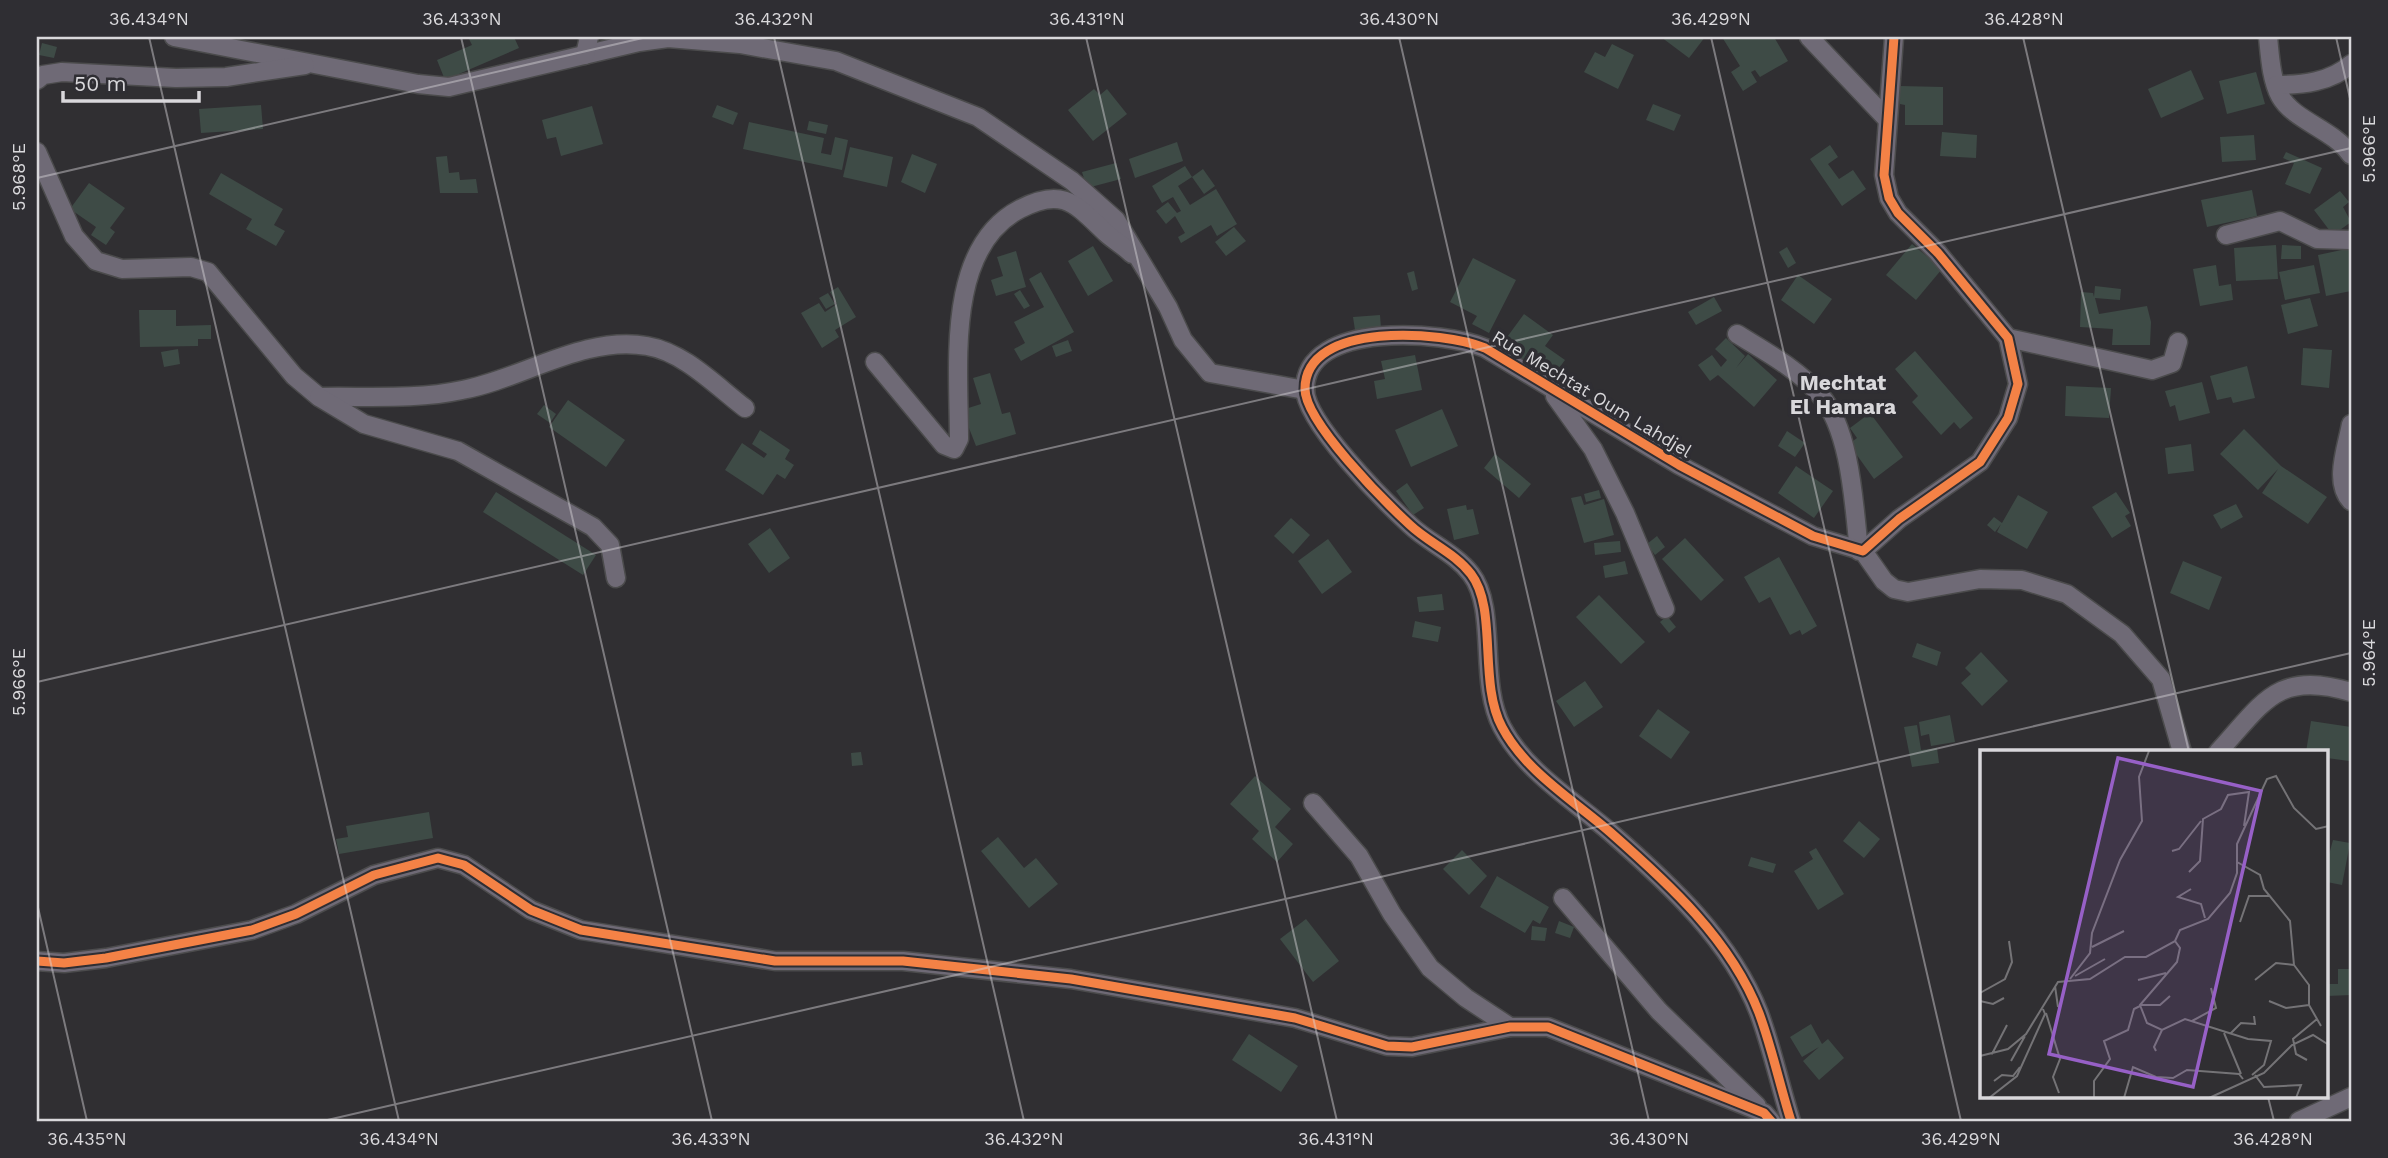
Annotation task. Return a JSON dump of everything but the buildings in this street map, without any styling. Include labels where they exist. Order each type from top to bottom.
[{"type":"street","points":[[174,37],[418,84],[449,87],[668,38],[740,44],[836,61],[978,117],[1072,181],[1116,220],[1148,272],[1183,340],[1210,373],[1305,390],[1315,420],[1329,439],[1410,526],[1447,551],[1479,584],[1483,599],[1486,662],[1501,725],[1540,774],[1611,833],[1701,919],[1741,976],[1759,1013],[1791,1121]]},
{"type":"street","points":[[585,55],[589,37]]},
{"type":"street","points":[[1809,37],[1886,118]]},
{"type":"street","points":[[1861,551],[1899,519],[1980,462],[2008,418],[2018,384],[2008,338],[1938,253],[1898,213],[1889,198],[1884,176],[1886,118],[1894,37]]},
{"type":"street","points":[[2268,37],[2276,85],[2288,106],[2342,141],[2351,155]]},
{"type":"street","points":[[37,80],[43,75],[62,72],[176,78],[226,77],[316,63]]},
{"type":"street","points":[[2276,85],[2300,85],[2319,80],[2351,64]]},
{"type":"street","points":[[37,152],[45,178],[74,236],[96,261],[122,269],[191,267],[208,272],[294,376],[319,397],[364,424],[458,451],[593,527],[610,545],[617,578]]},
{"type":"street","points":[[875,362],[944,445],[954,449],[959,439],[958,370],[968,275],[974,257],[991,228],[1013,213],[1045,198],[1070,201],[1088,214],[1148,272]]},
{"type":"street","points":[[2226,235],[2267,222],[2280,221],[2316,239],[2351,240]]},
{"type":"street","points":[[1737,334],[1782,361],[1821,396],[1841,435],[1861,551],[1884,581],[1894,589],[1908,592],[1980,579],[2022,580],[2067,594],[2122,634],[2161,679],[2181,750]]},
{"type":"street","name":"Rue Mechtat Oum Lahdjel","points":[[1305,390],[1308,373],[1317,358],[1344,342],[1429,336],[1463,339],[1485,348],[1679,465],[1813,536],[1861,551]]},
{"type":"street","points":[[2008,338],[2152,370],[2172,363],[2178,342]]},
{"type":"street","points":[[319,397],[395,396],[460,391],[501,381],[601,346],[645,345],[666,351],[687,363],[746,408]]},
{"type":"street","points":[[1549,388],[1593,449],[1625,513],[1665,609]]},
{"type":"street","points":[[2351,424],[2342,474],[2346,495],[2351,502]]},
{"type":"street","points":[[2220,750],[2264,701],[2290,686],[2321,683],[2351,692]]},
{"type":"street","points":[[1313,803],[1359,856],[1392,914],[1430,968],[1466,998],[1510,1027]]},
{"type":"street","points":[[37,961],[64,963],[106,958],[252,930],[296,914],[374,875],[438,858],[464,865],[531,910],[581,930],[761,959],[829,963],[904,961],[1071,979],[1295,1018],[1387,1046],[1412,1047],[1510,1027],[1548,1027],[1768,1117]]},
{"type":"street","points":[[1563,898],[1659,1010],[1768,1117]]},
{"type":"street","points":[[2299,1121],[2351,1097]]},
{"type":"cycle path","points":[[1791,1121],[1759,1013],[1732,961],[1715,937],[1675,892],[1610,832],[1551,784],[1512,743],[1495,709],[1484,606],[1471,574],[1457,560],[1410,525],[1365,480],[1318,421],[1308,403],[1305,389],[1311,367],[1327,351],[1351,341],[1410,335],[1465,342],[1485,348],[1679,465],[1813,536],[1863,551],[1899,519],[1980,462],[2008,418],[2018,384],[2008,338],[1938,253],[1898,213],[1889,198],[1884,175],[1894,37]]},
{"type":"cycle path","points":[[37,961],[64,963],[106,958],[252,930],[296,914],[374,875],[438,858],[464,865],[531,910],[581,930],[775,961],[903,961],[1071,979],[1295,1018],[1387,1046],[1412,1047],[1510,1027],[1548,1027],[1764,1113],[1771,1121]]},
{"type":"district","name":"Mechtat El Hamara","points":[[1843,395]]}]
